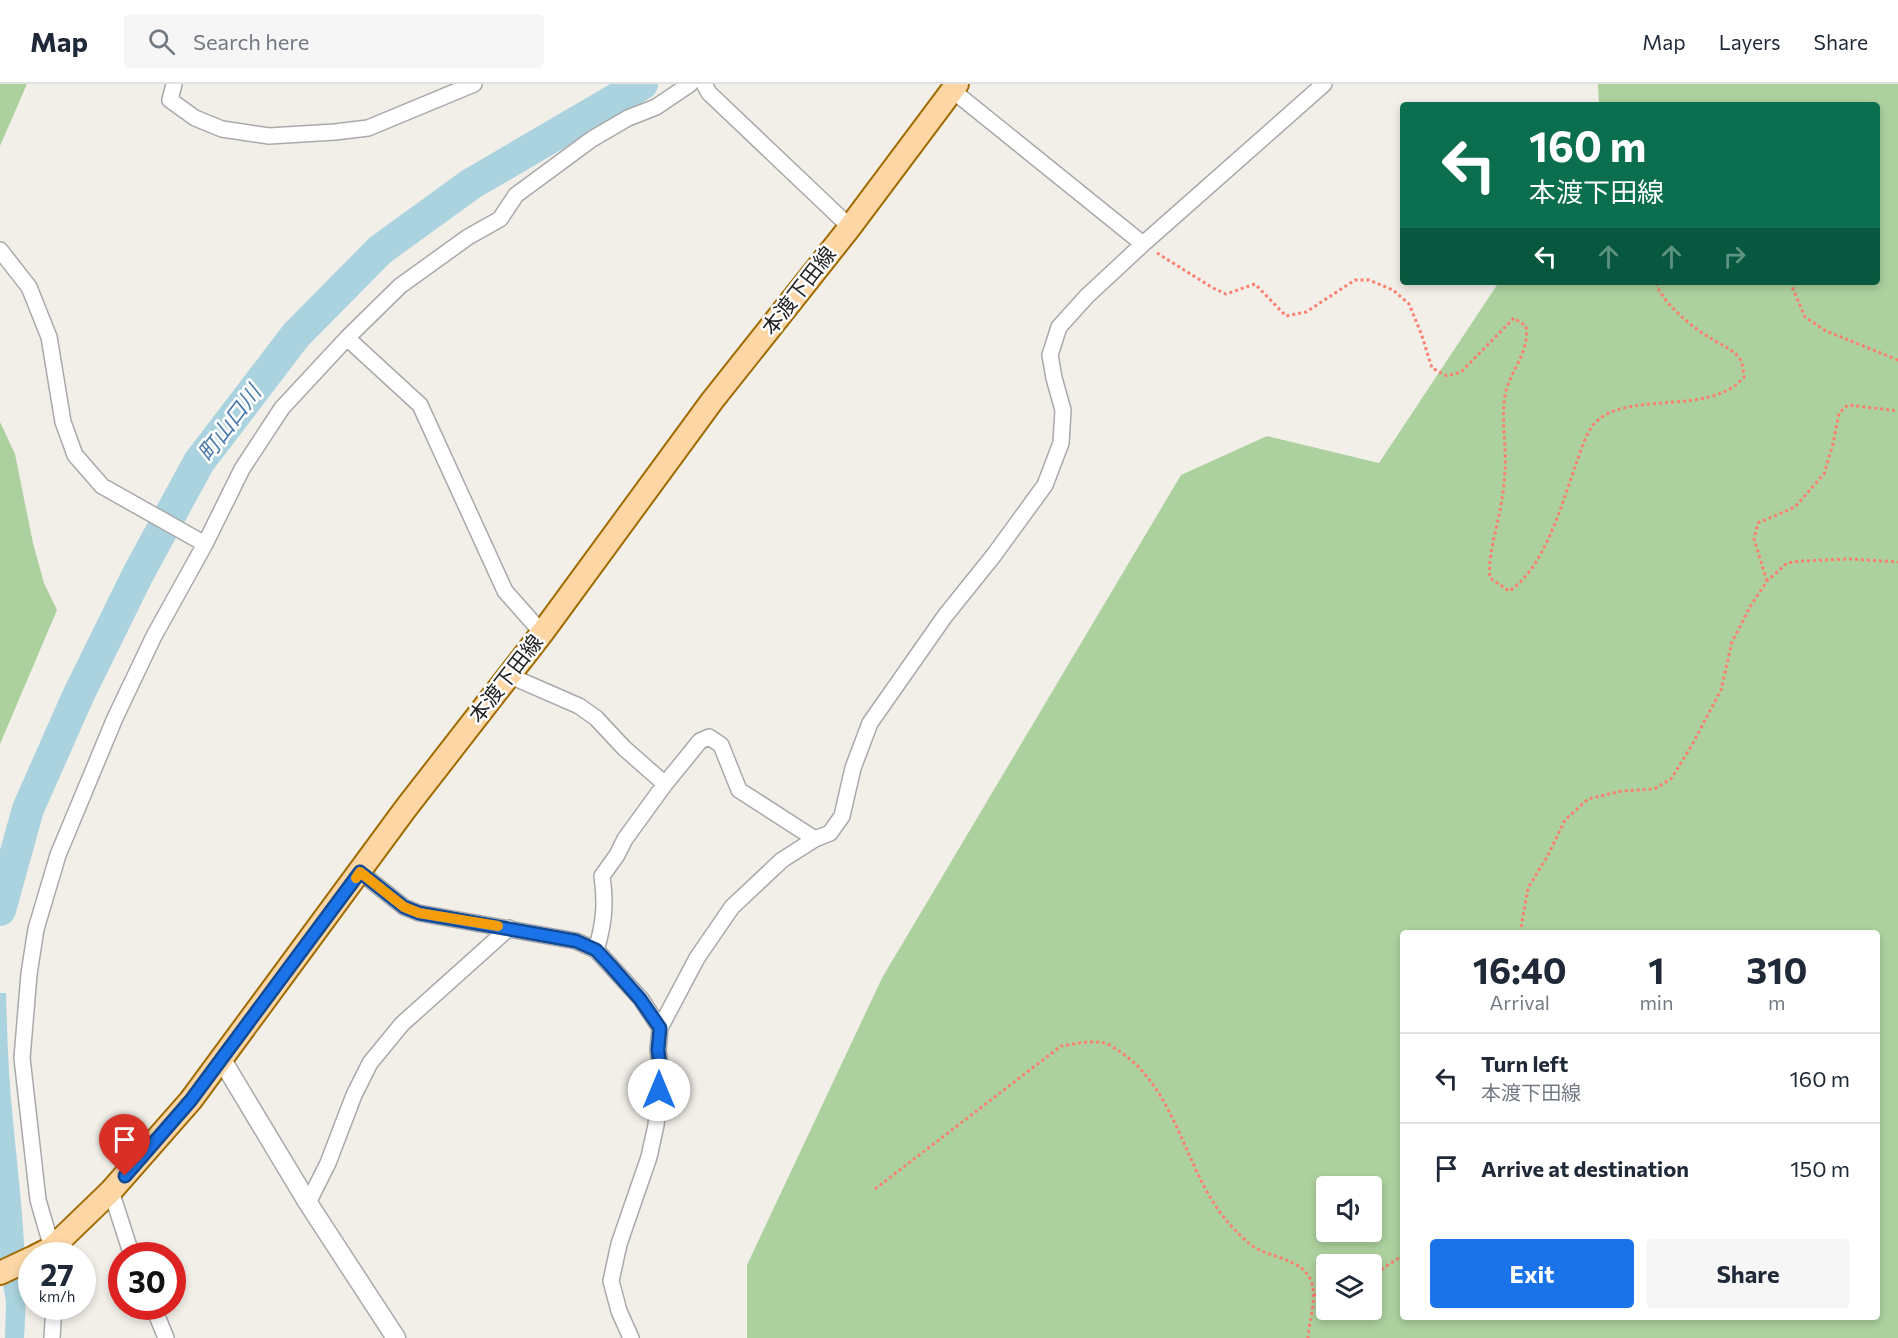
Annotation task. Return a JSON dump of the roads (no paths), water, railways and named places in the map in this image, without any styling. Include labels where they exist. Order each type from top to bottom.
[{"type":"main road","name":"本渡下田線","points":[[56,1242],[111,1191],[191,1100],[508,675],[542,633],[712,401],[850,227],[955,87]]},
{"type":"main road","name":"本渡下田線","points":[[0,1273],[18,1265]]},
{"type":"street","points":[[174,84],[170,100],[195,118],[222,129],[269,136],[368,128],[474,84]]},
{"type":"street","points":[[42,1242],[22,1058],[29,974],[36,929],[58,855],[115,718],[200,542],[282,408],[347,338],[400,286],[468,237],[500,219],[516,195],[592,139],[628,117],[656,107],[690,84]]},
{"type":"street","points":[[704,84],[709,93],[850,227]]},
{"type":"street","points":[[631,1338],[619,1311],[611,1281],[619,1244],[649,1157],[656,1125],[661,1072],[658,1050],[660,1028],[697,958],[732,907],[783,860],[815,839],[830,833],[842,816],[853,768],[870,723],[945,616],[994,555],[1045,484],[1061,443],[1063,410],[1050,356],[1059,327],[1087,296],[1143,244],[1324,84]]},
{"type":"street","points":[[955,87],[1143,244]]},
{"type":"street","points":[[0,250],[29,287],[49,337],[63,422],[75,455],[102,486],[200,542]]},
{"type":"street","points":[[347,338],[420,405],[505,591],[542,633]]},
{"type":"street","points":[[508,675],[579,706],[596,718],[624,748],[665,784]]},
{"type":"street","points":[[596,950],[604,927],[602,876],[625,839],[700,741],[709,738],[721,746],[739,790],[815,839]]},
{"type":"street","points":[[360,872],[404,907],[419,913],[576,941],[596,950],[640,999],[660,1028]]},
{"type":"street","points":[[308,1203],[328,1163],[354,1095],[370,1063],[402,1024],[509,928]]},
{"type":"street","points":[[222,1060],[308,1203],[396,1338]]},
{"type":"street","points":[[111,1191],[127,1242]]},
{"type":"street","points":[[52,1338],[53,1320]]},
{"type":"street","points":[[159,1320],[166,1338]]},
{"type":"water","points":[[0,993],[6,993],[10,1086],[23,1242],[18,1242],[18,1320],[25,1320],[24,1338],[5,1338],[6,1301],[0,1268]]},
{"type":"waterway","name":"町山口川","points":[[0,910],[28,809],[78,696],[138,574],[199,462],[296,335],[380,250],[471,184],[642,84]]}]
